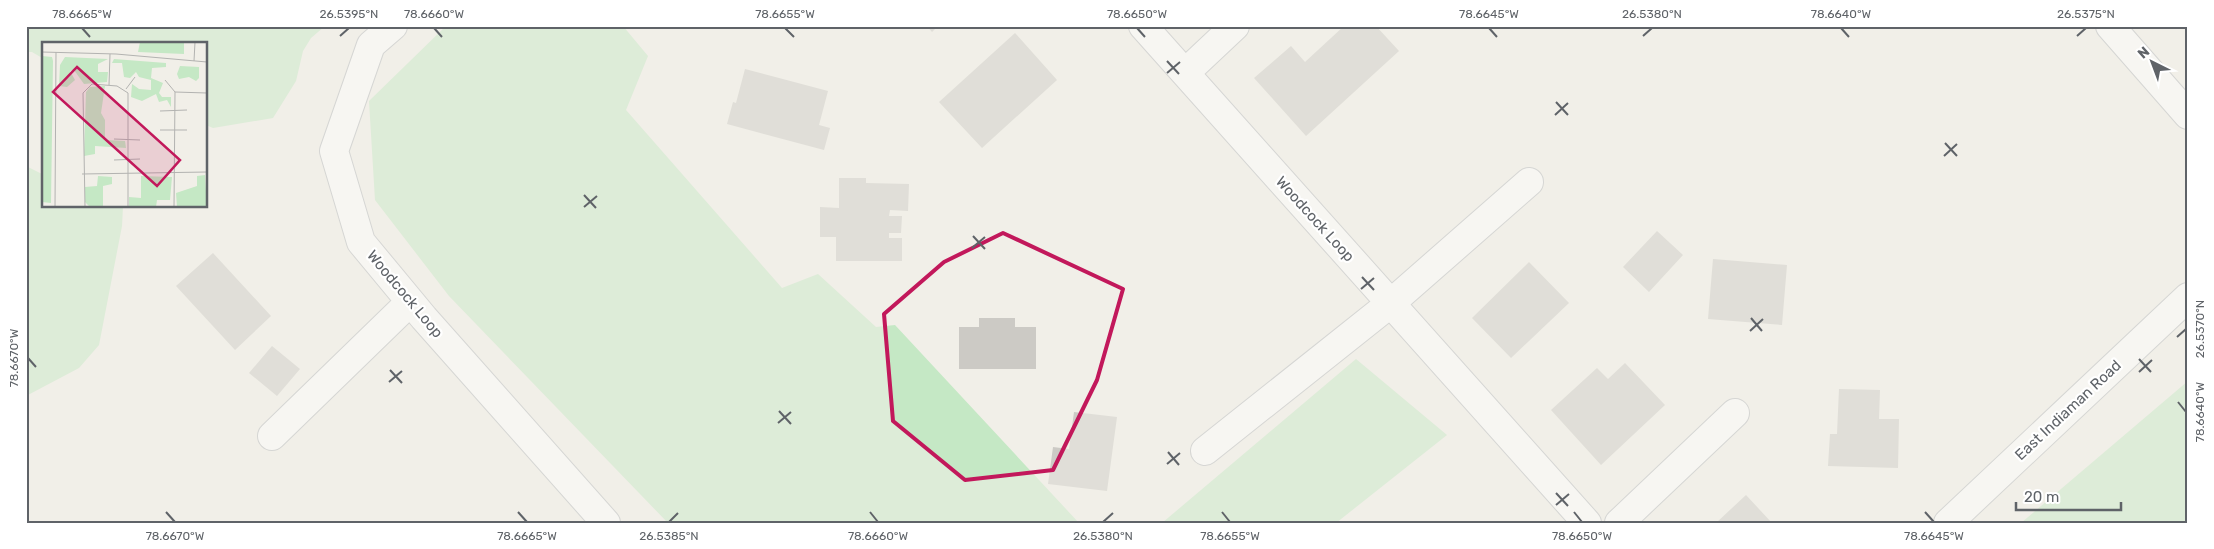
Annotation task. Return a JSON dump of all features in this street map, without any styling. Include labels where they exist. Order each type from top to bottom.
[{"type":"street","name":"Woodcock Loop","points":[[393,26],[371,45],[334,151],[360,242],[410,302],[606,523]]},
{"type":"street","name":"Woodcock Loop","points":[[1144,26],[1587,523]]},
{"type":"street","points":[[1185,73],[1235,26]]},
{"type":"street","points":[[2110,26],[2188,115]]},
{"type":"street","points":[[1204,451],[1391,303],[1529,182]]},
{"type":"street","name":"East Indiaman Road","points":[[1948,523],[2188,297]]},
{"type":"street","points":[[272,436],[410,302]]},
{"type":"street","points":[[1619,523],[1735,413]]},
{"type":"highlighted area","points":[[1003,233],[1123,289],[1097,380],[1053,470],[965,480],[893,421],[884,314],[944,262]]},
{"type":"green space","points":[[26,26],[325,26],[311,38],[303,51],[296,81],[273,118],[213,128],[208,126],[208,42],[42,42],[42,58],[32,52],[26,52]]},
{"type":"green space","points":[[446,26],[623,26],[648,56],[626,110],[782,288],[818,274],[876,327],[895,325],[1079,523],[668,523],[449,296],[375,200],[369,101]]},
{"type":"green space","points":[[26,166],[42,174],[42,208],[123,208],[122,226],[99,345],[79,368],[26,396]]},
{"type":"green space","points":[[1356,359],[1447,435],[1336,523],[1162,523]]},
{"type":"green space","points":[[2188,381],[2188,523],[2021,523]]},
{"type":"building","points":[[927,26],[938,26],[932,32]]},
{"type":"building","points":[[1344,26],[1376,26],[1399,51],[1306,136],[1254,78],[1291,46],[1305,62]]},
{"type":"building","points":[[1015,33],[1057,80],[982,148],[939,102]]},
{"type":"building","points":[[745,69],[828,91],[819,125],[830,128],[824,150],[727,124],[733,102],[736,103]]},
{"type":"building","points":[[839,178],[866,178],[866,183],[909,184],[908,211],[890,210],[889,216],[902,216],[901,233],[889,233],[889,238],[902,238],[902,261],[836,261],[836,237],[820,237],[820,207],[839,208]]},
{"type":"building","points":[[1657,231],[1683,255],[1649,292],[1623,267]]},
{"type":"building","points":[[213,253],[271,316],[235,350],[176,286]]},
{"type":"building","points":[[1713,259],[1787,265],[1782,325],[1708,319]]},
{"type":"building","points":[[1529,262],[1569,303],[1511,358],[1472,318]]},
{"type":"building","points":[[979,318],[1015,318],[1015,327],[1036,327],[1036,369],[959,369],[959,327],[979,327]]},
{"type":"building","points":[[272,346],[300,369],[277,396],[249,373]]},
{"type":"building","points":[[1625,363],[1665,405],[1601,465],[1551,410],[1597,368],[1608,379]]},
{"type":"building","points":[[1839,389],[1880,390],[1879,419],[1899,419],[1898,468],[1828,466],[1830,434],[1837,434]]},
{"type":"building","points":[[1074,412],[1117,417],[1107,491],[1048,484],[1053,447],[1069,449]]},
{"type":"building","points":[[1746,495],[1772,523],[1716,523]]}]
